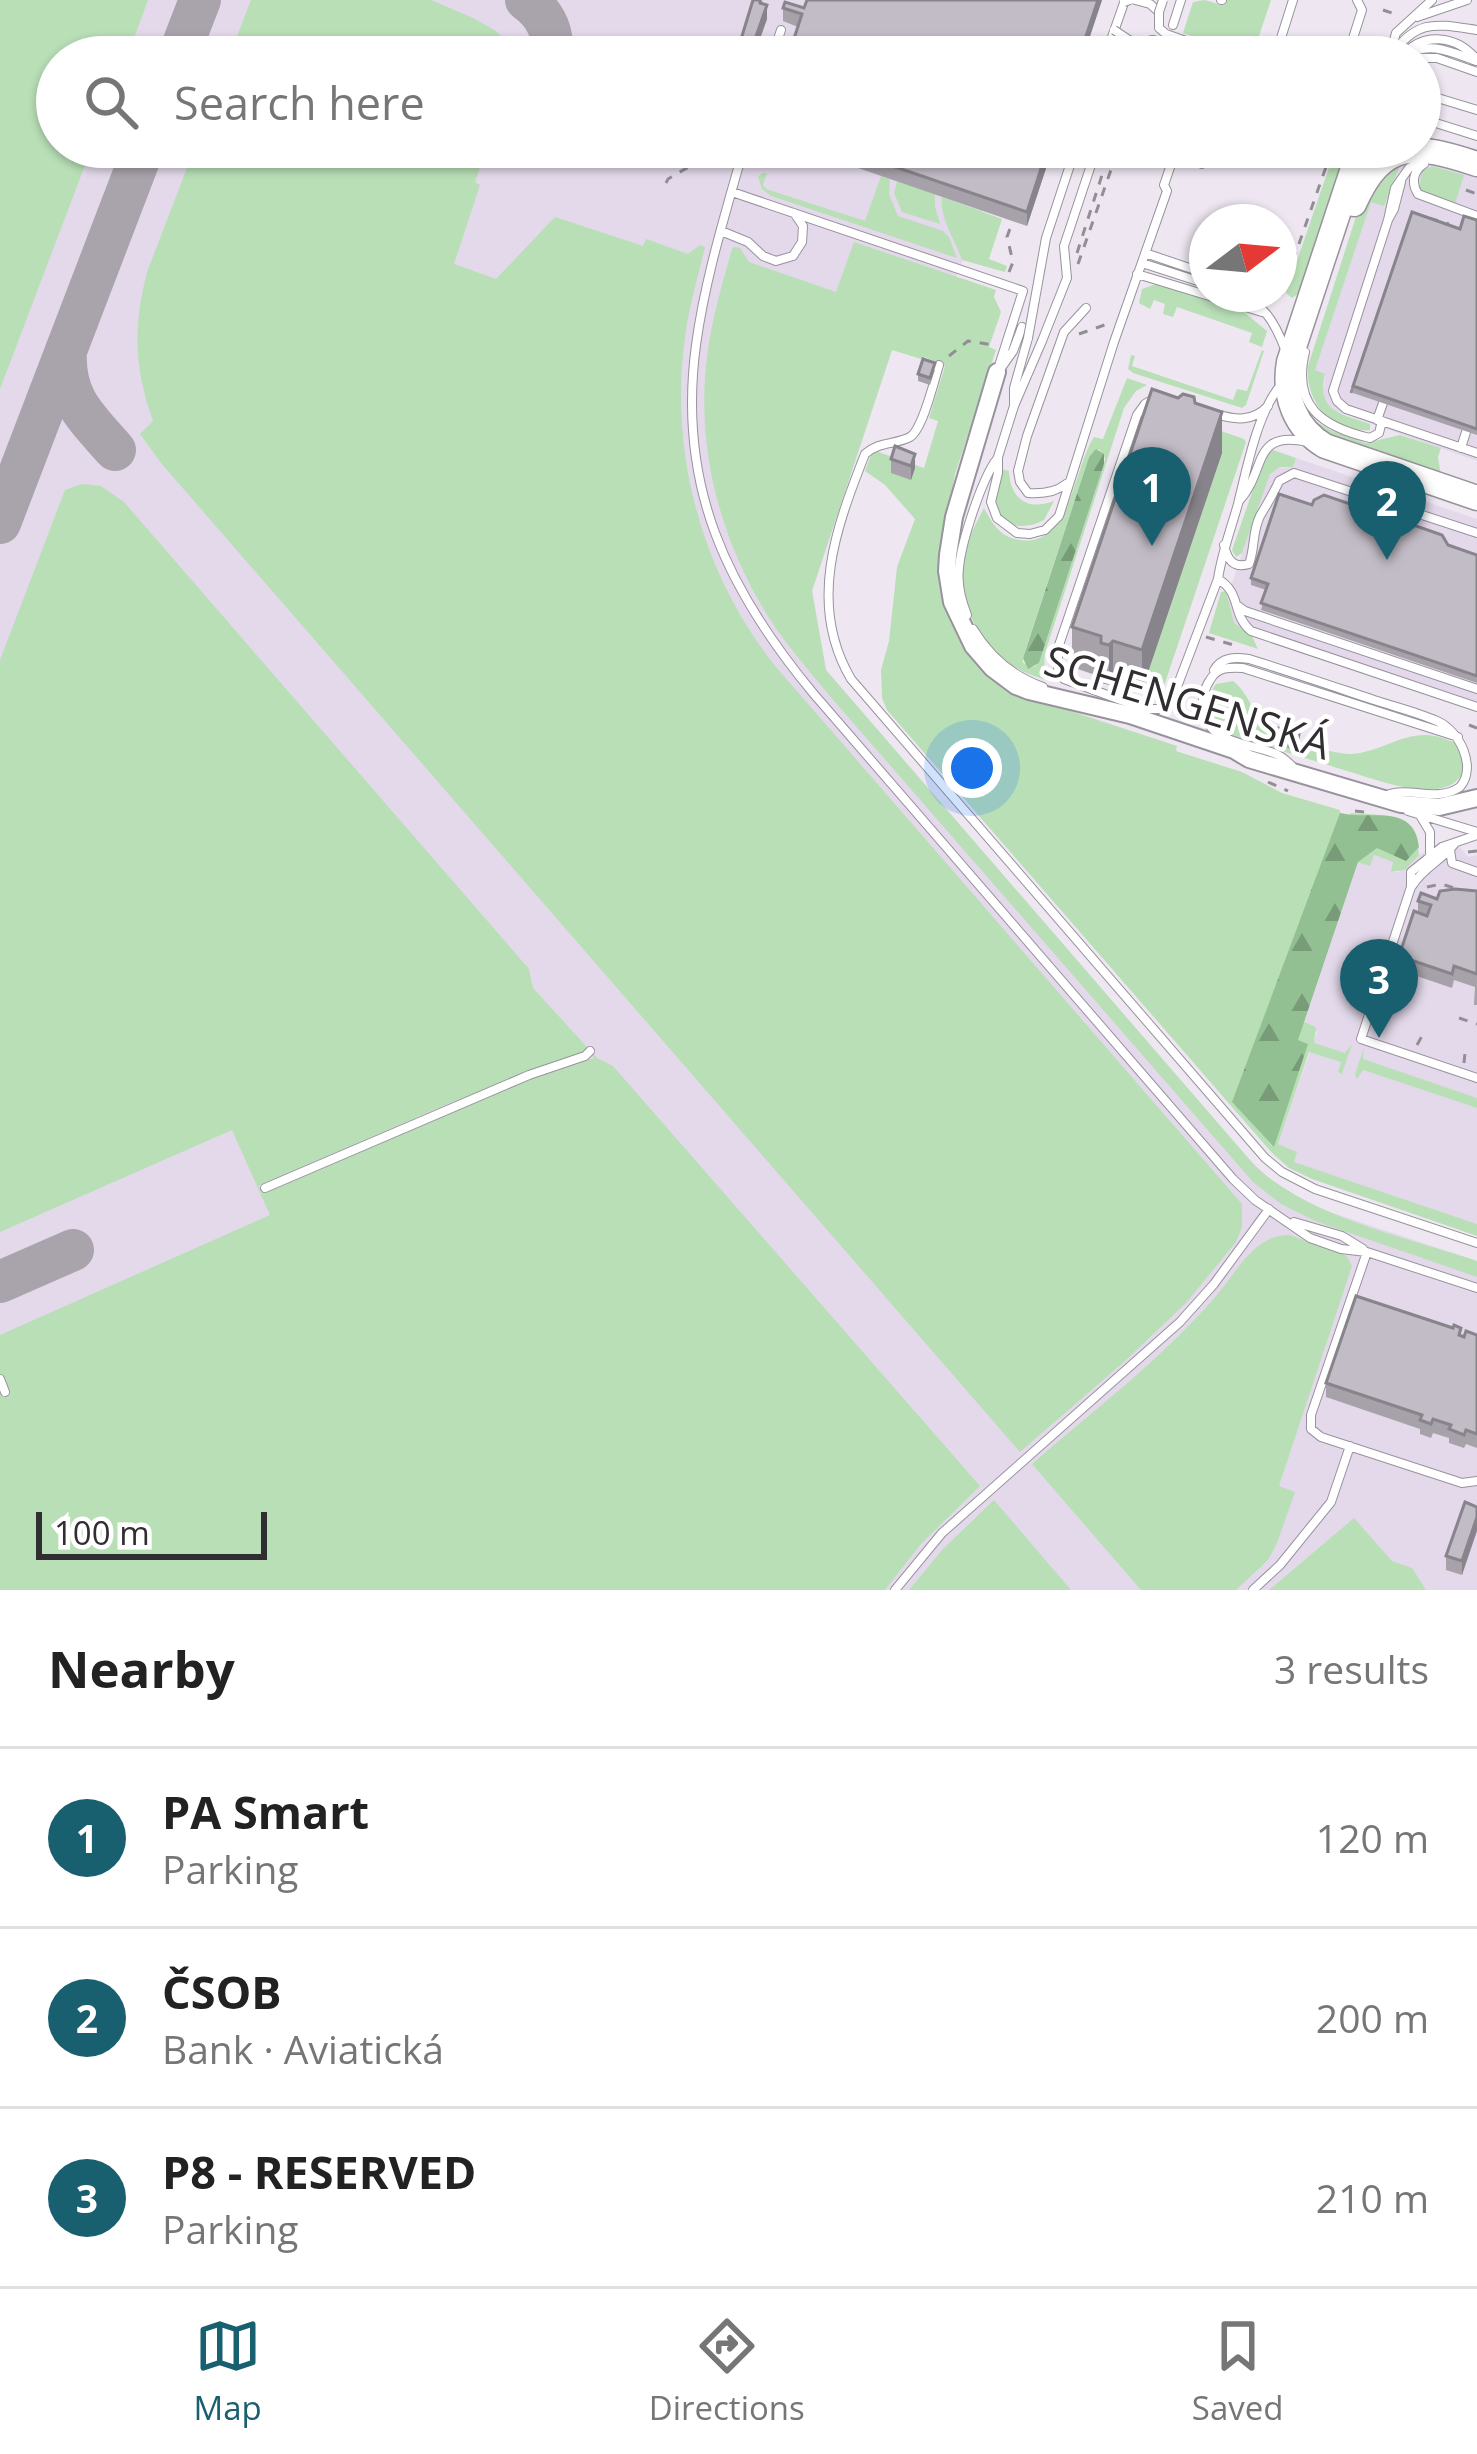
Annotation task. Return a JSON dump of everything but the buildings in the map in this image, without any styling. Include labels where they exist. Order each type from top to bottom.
[{"type":"main road","points":[[1441,154],[1477,164]]},
{"type":"main road","points":[[1353,168],[1287,373],[1289,399],[1296,417],[1325,446],[1477,498]]},
{"type":"main road","points":[[1319,269],[1376,168]]},
{"type":"street","name":"SCHENGENSKÁ","points":[[997,372],[954,517],[948,555],[949,587],[966,634],[992,668],[1016,686],[1043,696],[1130,716],[1249,759],[1380,797],[1426,807],[1477,798]]},
{"type":"lane","points":[[1112,36],[1129,0],[1150,4],[1159,12]]},
{"type":"lane","points":[[1163,0],[1160,28],[1172,36]]},
{"type":"lane","points":[[1173,25],[1181,0]]},
{"type":"lane","points":[[1282,36],[1293,0]]},
{"type":"lane","points":[[1354,36],[1362,10],[1357,0]]},
{"type":"lane","points":[[1395,36],[1432,0]]},
{"type":"lane","points":[[1410,20],[1467,0]]},
{"type":"lane","points":[[1409,36],[1423,27],[1444,24],[1477,34]]},
{"type":"lane","points":[[779,36],[783,25]]},
{"type":"lane","points":[[1114,30],[1121,36]]},
{"type":"lane","points":[[1441,49],[1477,61]]},
{"type":"lane","points":[[1441,59],[1477,72]]},
{"type":"lane","points":[[1441,98],[1476,106]]},
{"type":"lane","points":[[1441,125],[1477,136]]},
{"type":"lane","points":[[1441,156],[1477,175]]},
{"type":"lane","points":[[738,168],[697,342],[693,429],[710,516],[740,592],[772,643],[1217,1162],[1255,1200],[1310,1238],[1477,1288]]},
{"type":"lane","points":[[1014,406],[1046,238],[1069,168]]},
{"type":"lane","points":[[1090,168],[1064,246],[1066,278],[1014,406],[991,493],[993,511],[1017,533],[1030,535],[1051,526],[1059,516],[1167,191],[1170,168]]},
{"type":"lane","points":[[1411,168],[1395,188],[1333,384],[1334,398],[1340,406],[1477,453]]},
{"type":"lane","points":[[1419,168],[1414,184],[1418,194],[1477,216]]},
{"type":"lane","points":[[721,231],[748,242],[770,260],[786,259],[799,250],[804,233],[801,219],[790,211],[732,192]]},
{"type":"lane","name":"SCHENGENSKÁ","points":[[790,211],[1023,291],[997,372]]},
{"type":"lane","points":[[1053,215],[1071,221]]},
{"type":"lane","points":[[1142,264],[1189,271]]},
{"type":"lane","points":[[1142,264],[1189,278]]},
{"type":"lane","points":[[1142,264],[1267,314],[1284,345],[1287,373],[1268,406],[1224,545],[1218,579],[1178,690],[1166,707],[1156,711],[1069,683],[1058,668],[1057,654],[1136,415],[1155,398],[1168,399]]},
{"type":"lane","points":[[1319,269],[1319,307]]},
{"type":"lane","points":[[1071,477],[1058,490],[1033,493],[1025,490],[1018,471],[1064,332],[1087,308]]},
{"type":"lane","points":[[997,372],[1022,327]]},
{"type":"lane","points":[[1309,341],[1301,380],[1318,417],[1330,426],[1366,437],[1376,435],[1383,404]]},
{"type":"lane","points":[[939,365],[917,430],[906,439],[878,444],[865,454],[832,555],[827,587],[832,626],[851,679],[1265,1158],[1315,1189],[1477,1243]]},
{"type":"lane","points":[[1214,413],[1243,419],[1268,406]]},
{"type":"lane","points":[[1131,432],[1137,445]]},
{"type":"lane","points":[[1461,448],[1466,432]]},
{"type":"lane","points":[[1238,502],[1250,489],[1261,457],[1273,442],[1291,439],[1325,446]]},
{"type":"lane","points":[[998,458],[988,471],[961,556],[958,579],[964,608],[975,633],[1001,663],[1060,697]]},
{"type":"lane","points":[[1253,556],[1251,544],[1261,514],[1281,478],[1289,474],[1299,473],[1477,533]]},
{"type":"lane","points":[[1270,504],[1272,518]]},
{"type":"lane","points":[[1224,545],[1231,562],[1246,565],[1265,540]]},
{"type":"lane","points":[[1218,579],[1230,586],[1240,618],[1251,631],[1477,707]]},
{"type":"lane","points":[[1235,599],[1245,611],[1477,689]]},
{"type":"lane","points":[[1060,642],[1073,637]]},
{"type":"lane","points":[[1303,775],[1280,755],[1212,730],[1203,707],[1210,678],[1222,669],[1243,668],[1458,737],[1467,747],[1472,764],[1463,784],[1441,794],[1398,790],[1380,797]]},
{"type":"lane","points":[[1380,797],[1392,806],[1477,833]]},
{"type":"lane","points":[[1415,813],[1425,821],[1432,848],[1411,872],[1417,888]]},
{"type":"lane","points":[[1426,858],[1477,833]]},
{"type":"lane","points":[[1453,846],[1452,863],[1477,872]]},
{"type":"lane","points":[[1453,846],[1425,869],[1361,1039],[1477,1078]]},
{"type":"lane","points":[[265,1188],[590,1051]]},
{"type":"lane","points":[[895,1590],[942,1533],[1180,1322],[1269,1209]]},
{"type":"lane","points":[[1366,1252],[1310,1419],[1311,1429],[1317,1436],[1462,1484],[1477,1481]]},
{"type":"lane","points":[[0,1379],[5,1392]]},
{"type":"lane","points":[[1253,1590],[1280,1565],[1331,1502],[1350,1447]]},
{"type":"path","points":[[1383,10],[1400,16]]},
{"type":"path","points":[[666,183],[686,168]]},
{"type":"path","points":[[1075,260],[1104,168]]},
{"type":"path","points":[[1075,274],[1112,168]]},
{"type":"path","points":[[1297,247],[1325,168]]},
{"type":"path","points":[[1466,190],[1477,194]]},
{"type":"path","points":[[1412,212],[1449,224]]},
{"type":"path","points":[[1010,272],[1013,262],[1007,237],[1015,214]]},
{"type":"path","points":[[1073,336],[1112,322]]},
{"type":"path","points":[[1351,393],[1374,325]]},
{"type":"path","points":[[939,365],[968,341],[995,346]]},
{"type":"path","points":[[1469,725],[1477,728]]},
{"type":"path","points":[[1468,852],[1477,851]]},
{"type":"path","points":[[1417,888],[1441,884],[1459,890]]},
{"type":"path","points":[[1460,1018],[1477,1024]]},
{"type":"path","points":[[1412,1046],[1419,1044],[1423,1034]]},
{"type":"shaded area","points":[[0,0],[1102,0],[1090,36],[36,36],[36,168],[1046,168],[1027,226],[982,210],[952,288],[916,278],[812,591],[826,670],[1269,1178],[1312,1206],[1477,1261],[1477,1590],[0,1590]]},
{"type":"shaded area","points":[[1441,164],[1477,170],[1477,461],[1335,411],[1323,395],[1325,375],[1314,371],[1371,201],[1400,168],[1441,168]]},
{"type":"shaded area","points":[[1296,458],[1477,519],[1477,712],[1252,636],[1234,624],[1228,595],[1268,476],[1276,468],[1293,467]]},
{"type":"shaded area","points":[[1453,838],[1468,857],[1477,855],[1477,1224],[1293,1162],[1297,1152],[1278,1144],[1317,1032],[1304,1023],[1358,862],[1374,855],[1394,862],[1391,872],[1399,872],[1419,855]]},
{"type":"green space","points":[[0,0],[148,0],[135,36],[36,36],[36,168],[84,168],[0,389]]},
{"type":"green space","points":[[251,0],[431,0],[501,36],[237,36]]},
{"type":"green space","points":[[1223,0],[1271,0],[1259,36],[1183,33],[1193,2],[1221,5]]},
{"type":"green space","points":[[187,168],[480,168],[475,182],[480,185],[454,264],[496,279],[555,217],[643,246],[646,239],[688,254],[700,245],[705,247],[685,337],[682,425],[697,511],[728,593],[776,667],[1242,1204],[1236,1242],[1186,1303],[1020,1452],[161,463],[140,434],[153,421],[139,365],[138,330],[147,272]]},
{"type":"green space","points":[[1329,168],[1341,168],[1297,294],[1297,261]]},
{"type":"green space","points":[[1399,168],[1384,206],[1371,202],[1315,370],[1325,374],[1324,396],[1334,410],[1370,424],[1370,430],[1356,430],[1333,421],[1316,403],[1308,366],[1362,198],[1376,173]]},
{"type":"green space","points":[[1439,168],[1464,175],[1455,204],[1425,194],[1420,188],[1421,172]]},
{"type":"green space","points":[[767,173],[766,189],[865,221],[881,176],[890,179],[889,194],[898,216],[943,231],[957,258],[771,196],[762,189],[758,177]]},
{"type":"green space","points":[[897,181],[935,194],[940,224],[902,212],[894,193]]},
{"type":"green space","points":[[942,197],[1002,219],[989,259],[1007,266],[1005,272],[962,260],[945,220]]},
{"type":"green space","points":[[854,242],[996,290],[1001,312],[989,347],[996,350],[955,474],[946,529],[944,596],[1037,700],[1177,746],[1176,751],[1242,772],[1282,793],[1340,813],[1398,819],[1413,830],[1419,855],[1405,870],[1391,872],[1393,862],[1374,855],[1370,866],[1357,862],[1304,1022],[1316,1027],[1314,1043],[1345,1053],[1352,1044],[1342,1074],[1338,1072],[1341,1062],[1309,1052],[1278,1144],[1297,1152],[1294,1162],[1477,1224],[1477,1236],[1312,1179],[1272,1153],[887,710],[881,670],[897,567],[915,519],[885,485],[865,471],[873,450],[924,468],[938,421],[929,418],[945,366],[925,357],[892,350],[812,591],[826,670],[1256,1167],[1332,1213],[1477,1261],[1477,1277],[1315,1221],[1281,1204],[1253,1182],[828,694],[771,621],[739,562],[710,466],[704,400],[713,322],[734,247],[749,262],[836,292]]},
{"type":"green space","points":[[1156,284],[1189,294],[1189,311],[1177,307],[1173,317],[1163,314],[1165,304],[1154,300],[1150,309],[1139,303],[1142,289]]},
{"type":"green space","points":[[1191,312],[1244,312],[1267,331],[1262,347],[1249,342],[1252,333]]},
{"type":"green space","points":[[1262,350],[1242,408],[1128,369],[1131,355],[1135,356],[1132,366],[1233,400],[1237,389],[1247,391]]},
{"type":"green space","points":[[1127,378],[1147,385],[1124,408],[1045,653],[1047,680],[1011,665],[982,637],[965,601],[964,554],[984,508],[997,528],[1012,538],[1036,539],[1050,532],[1068,504],[1094,437],[1103,439]],"holes":[[[1099,449],[1105,458],[1039,663],[1034,667],[1023,663],[1089,457]]]},
{"type":"green space","points":[[1167,412],[1246,442],[1164,686],[1152,695],[1141,692],[1222,453]]},
{"type":"green space","points":[[1320,424],[1366,443],[1400,435],[1441,448],[1441,476],[1331,437]]},
{"type":"green space","points":[[1096,449],[1104,454],[1104,464],[1039,663],[1028,669],[1023,658],[1089,457]]},
{"type":"green space","points":[[1273,450],[1296,458],[1293,467],[1280,467],[1270,474],[1242,553],[1236,557],[1232,550],[1264,458]]},
{"type":"green space","points":[[1001,469],[1009,471],[1013,489],[1022,500],[1054,501],[1044,520],[1020,526],[1001,517],[995,497]]},
{"type":"green space","points":[[82,484],[101,486],[124,502],[529,969],[533,988],[597,1058],[613,1066],[980,1486],[921,1544],[885,1590],[0,1590],[0,1335],[270,1215],[232,1130],[0,1232],[0,660],[65,490]],"holes":[[[587,1048],[594,1058],[450,1112],[262,1192],[258,1186]]]},
{"type":"green space","points":[[1226,591],[1234,623],[1252,636],[1258,649],[1209,633],[1221,592]]},
{"type":"green space","points":[[1233,681],[1265,725],[1293,740],[1351,754],[1410,737],[1434,736],[1459,746],[1463,772],[1443,788],[1414,789],[1232,736],[1213,721],[1208,707],[1216,684]]},
{"type":"green space","points":[[1340,813],[1400,819],[1409,824],[1419,847],[1406,861],[1377,848],[1358,862],[1298,1040],[1308,1044],[1274,1147],[1232,1102]]},
{"type":"green space","points":[[1364,1048],[1363,1059],[1477,1098],[1477,1108],[1363,1070],[1357,1079]]},
{"type":"green space","points":[[1290,1235],[1347,1256],[1352,1266],[1279,1486],[1295,1492],[1277,1543],[1268,1560],[1236,1590],[1141,1590],[1032,1464],[1173,1341],[1256,1248]]},
{"type":"green space","points":[[994,1500],[1071,1590],[909,1590],[942,1550]]},
{"type":"green space","points":[[1354,1518],[1392,1561],[1412,1568],[1426,1590],[1269,1590]]},
{"type":"taxiway","points":[[186,36],[200,0]]},
{"type":"taxiway","points":[[526,0],[539,11],[551,36]]},
{"type":"taxiway","points":[[0,523],[136,168]]},
{"type":"taxiway","points":[[66,350],[73,394],[115,450]]},
{"type":"taxiway","points":[[0,1282],[73,1250]]},
{"type":"place","name":"PA Smart","points":[[1152,546]]},
{"type":"place","name":"ČSOB","points":[[1387,560]]},
{"type":"place","name":"P8 - RESERVED","points":[[1379,1038]]}]
